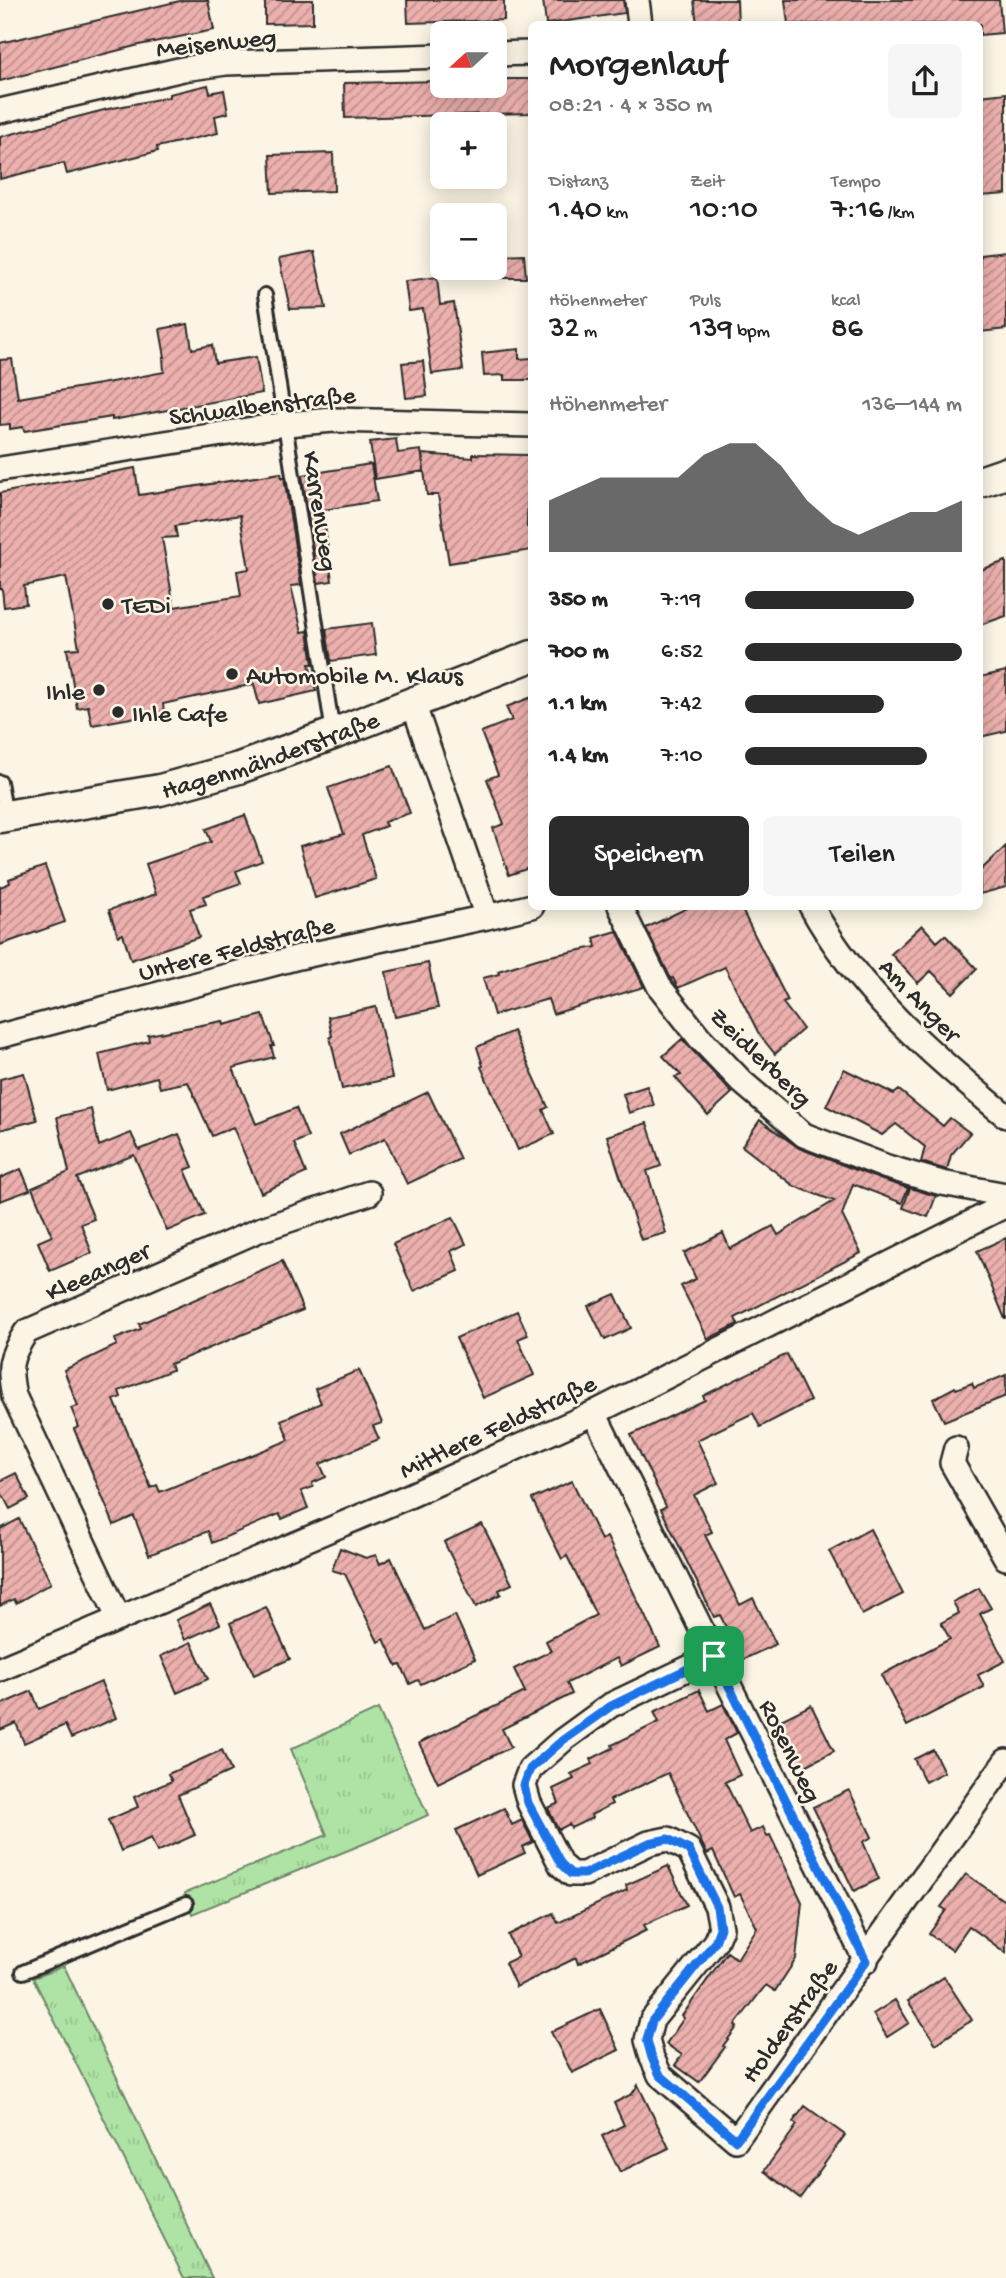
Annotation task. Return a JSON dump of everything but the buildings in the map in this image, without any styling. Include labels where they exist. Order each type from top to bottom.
[{"type":"street","points":[[637,0],[640,21]]},
{"type":"street","points":[[508,53],[528,52]]},
{"type":"street","name":"Meisenweg","points":[[0,111],[183,69],[226,63],[430,56]]},
{"type":"street","name":"Schwalbenstraße","points":[[0,469],[286,424],[334,419],[528,425]]},
{"type":"street","points":[[983,481],[1006,473]]},
{"type":"street","name":"Hagenmähderstraße","points":[[3,817],[160,790],[239,768],[528,658]]},
{"type":"street","points":[[413,703],[487,917]]},
{"type":"street","name":"Untere Feldstraße","points":[[0,1036],[299,957],[528,907]]},
{"type":"street","name":"Zeidlerberg","points":[[623,910],[659,986],[699,1037],[742,1082],[804,1135],[887,1167],[942,1183],[1006,1195]]},
{"type":"street","name":"Am Anger","points":[[814,910],[874,996],[940,1060],[1006,1116]]},
{"type":"street","name":"Kleeanger","points":[[119,1619],[14,1396],[10,1374],[13,1352],[26,1332],[143,1279],[258,1230],[369,1193]]},
{"type":"street","name":"Mittlere Feldstraße","points":[[0,1669],[410,1496],[594,1413],[1006,1205]]},
{"type":"street","name":"Rosenweg","points":[[594,1413],[866,1961]]},
{"type":"street","points":[[956,1448],[952,1464],[1006,1558]]},
{"type":"street","name":"Holderstraße","points":[[714,1656],[611,1706],[563,1740],[530,1769],[524,1785],[528,1803],[541,1828],[561,1864],[571,1874],[584,1874],[649,1843],[668,1839],[689,1850],[717,1907],[720,1928],[715,1942],[652,2021],[647,2040],[660,2075],[736,2140],[1006,1761]]},
{"type":"lane","name":"Karrenweg","points":[[265,295],[333,734]]},
{"type":"lane","points":[[0,782],[3,817]]},
{"type":"lane","points":[[23,1972],[186,1904]]},
{"type":"green space","points":[[378,1709],[428,1815],[192,1914],[185,1893],[327,1835],[291,1749]]},
{"type":"green space","points":[[64,1966],[212,2278],[184,2278],[33,1978]]},
{"type":"place","name":"TEDi","points":[[108,604]]},
{"type":"place","name":"Automobile M. Klaus","points":[[232,674]]},
{"type":"place","name":"Ihle","points":[[99,690]]},
{"type":"place","name":"Ihle Cafe","points":[[118,712]]},
{"type":"route","points":[[714,1656],[866,1961],[736,2140],[660,2075],[647,2040],[652,2021],[715,1942],[720,1928],[717,1907],[689,1850],[668,1839],[649,1843],[584,1874],[571,1874],[561,1864],[528,1803],[524,1785],[530,1769],[563,1740],[611,1706],[714,1656]]}]
